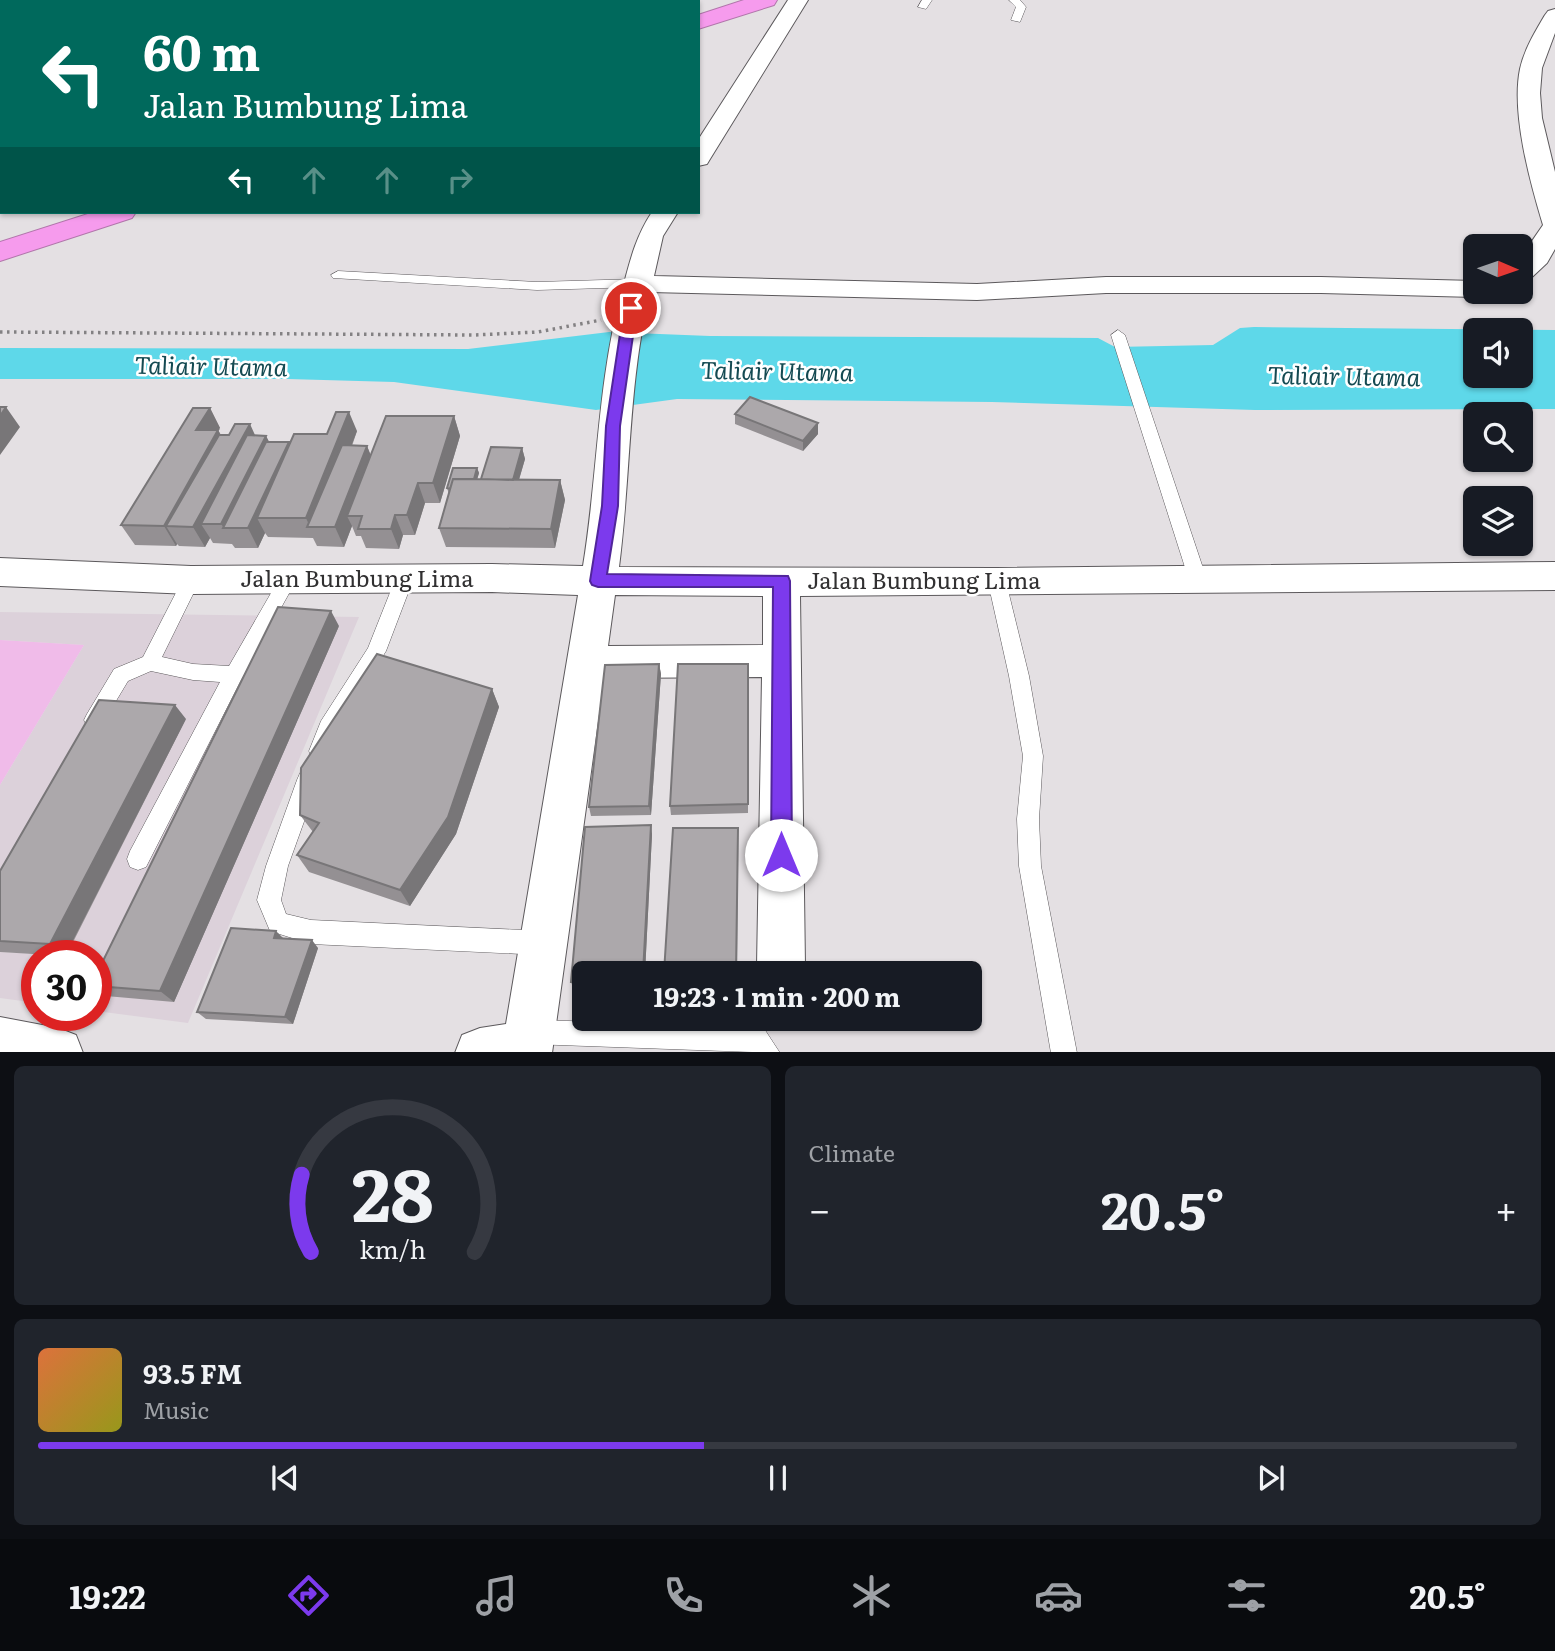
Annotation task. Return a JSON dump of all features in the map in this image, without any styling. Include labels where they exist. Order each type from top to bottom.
[{"type":"highway","points":[[700,21],[766,0]]},
{"type":"highway","points":[[0,235],[65,214]]},
{"type":"highway","points":[[0,252],[116,214]]},
{"type":"street","points":[[700,156],[798,0]]},
{"type":"street","points":[[1533,261],[1554,232],[1527,106],[1531,59],[1555,15]]},
{"type":"street","points":[[480,1052],[529,1044],[610,506],[613,426],[632,307],[650,236],[663,214]]},
{"type":"street","points":[[632,307],[694,287],[977,292],[1129,285],[1463,289]]},
{"type":"street","name":"Jalan Bumbung Lima","points":[[0,572],[191,580],[492,578],[598,581],[997,582],[1555,576]]},
{"type":"street","points":[[781,961],[782,581]]},
{"type":"street","points":[[586,662],[782,661]]},
{"type":"street","points":[[0,1042],[16,1047],[58,1052]]},
{"type":"lane","points":[[1014,0],[1021,7],[1016,20]]},
{"type":"lane","points":[[338,275],[537,286],[632,307]]},
{"type":"lane","points":[[1120,338],[1198,580]]},
{"type":"lane","points":[[138,859],[234,674],[288,579]]},
{"type":"lane","points":[[150,663],[191,580]]},
{"type":"lane","points":[[404,580],[376,651],[328,727],[277,866],[270,900],[278,923],[311,932],[545,943]]},
{"type":"lane","points":[[997,582],[1019,676],[1032,756],[1028,818],[1030,866],[1064,1052]]},
{"type":"lane","points":[[87,733],[121,675],[150,663],[193,672],[234,674]]},
{"type":"lane","points":[[529,1044],[756,1039],[768,1052]]},
{"type":"path","points":[[0,332],[331,337],[494,334],[595,322],[613,317],[632,307]]},
{"type":"shaded area","points":[[0,612],[359,617],[188,1023],[112,1013],[112,940],[74,940],[185,720],[0,912],[0,785],[84,645],[0,640]]},
{"type":"shaded area","points":[[0,640],[84,645],[0,785]]},
{"type":"shaded area","points":[[0,952],[21,953],[21,1001],[0,998]]},
{"type":"water","name":"Taliair Utama","points":[[1254,327],[1463,329],[1463,388],[1533,388],[1533,330],[1555,330],[1555,409],[1533,409],[1533,402],[1463,402],[1463,409],[1255,410],[992,402],[677,399],[596,410],[394,382],[288,379],[0,379],[0,348],[468,349],[609,332],[710,336],[1098,338],[1115,347],[1213,345],[1240,328]]},
{"type":"building","points":[[750,397],[818,423],[803,441],[735,414]]},
{"type":"building","points":[[193,408],[210,408],[196,430],[218,430],[164,526],[121,525]]},
{"type":"building","points":[[336,412],[349,412],[306,518],[257,518],[294,434],[327,434]]},
{"type":"building","points":[[386,416],[454,416],[433,483],[418,483],[407,515],[395,515],[391,529],[358,529],[362,516],[347,516]]},
{"type":"building","points":[[235,424],[250,424],[193,527],[166,526],[219,435],[229,435]]},
{"type":"building","points":[[247,435],[266,436],[221,524],[201,524]]},
{"type":"building","points":[[266,442],[289,442],[248,528],[223,528]]},
{"type":"building","points":[[342,445],[367,446],[335,527],[307,527]]},
{"type":"building","points":[[491,447],[522,448],[513,480],[481,479]]},
{"type":"building","points":[[453,468],[477,468],[474,479],[453,479],[450,489],[447,488]]},
{"type":"building","points":[[453,479],[560,480],[551,529],[439,528]]},
{"type":"building","points":[[278,607],[331,611],[160,991],[112,987],[112,943]]},
{"type":"building","points":[[377,654],[492,689],[448,817],[400,890],[297,855],[319,823],[300,815],[301,768]]},
{"type":"building","points":[[659,664],[649,806],[589,807],[605,665]]},
{"type":"building","points":[[678,664],[748,664],[748,804],[670,806]]},
{"type":"building","points":[[99,700],[175,705],[52,940],[0,941],[0,871]]},
{"type":"building","points":[[651,825],[644,961],[573,961],[585,827]]},
{"type":"building","points":[[673,828],[738,828],[736,961],[665,961]]},
{"type":"building","points":[[231,928],[276,931],[274,938],[312,940],[285,1017],[197,1012]]},
{"type":"route","points":[[631,308],[613,426],[610,506],[598,581],[782,581],[781,855]]}]
